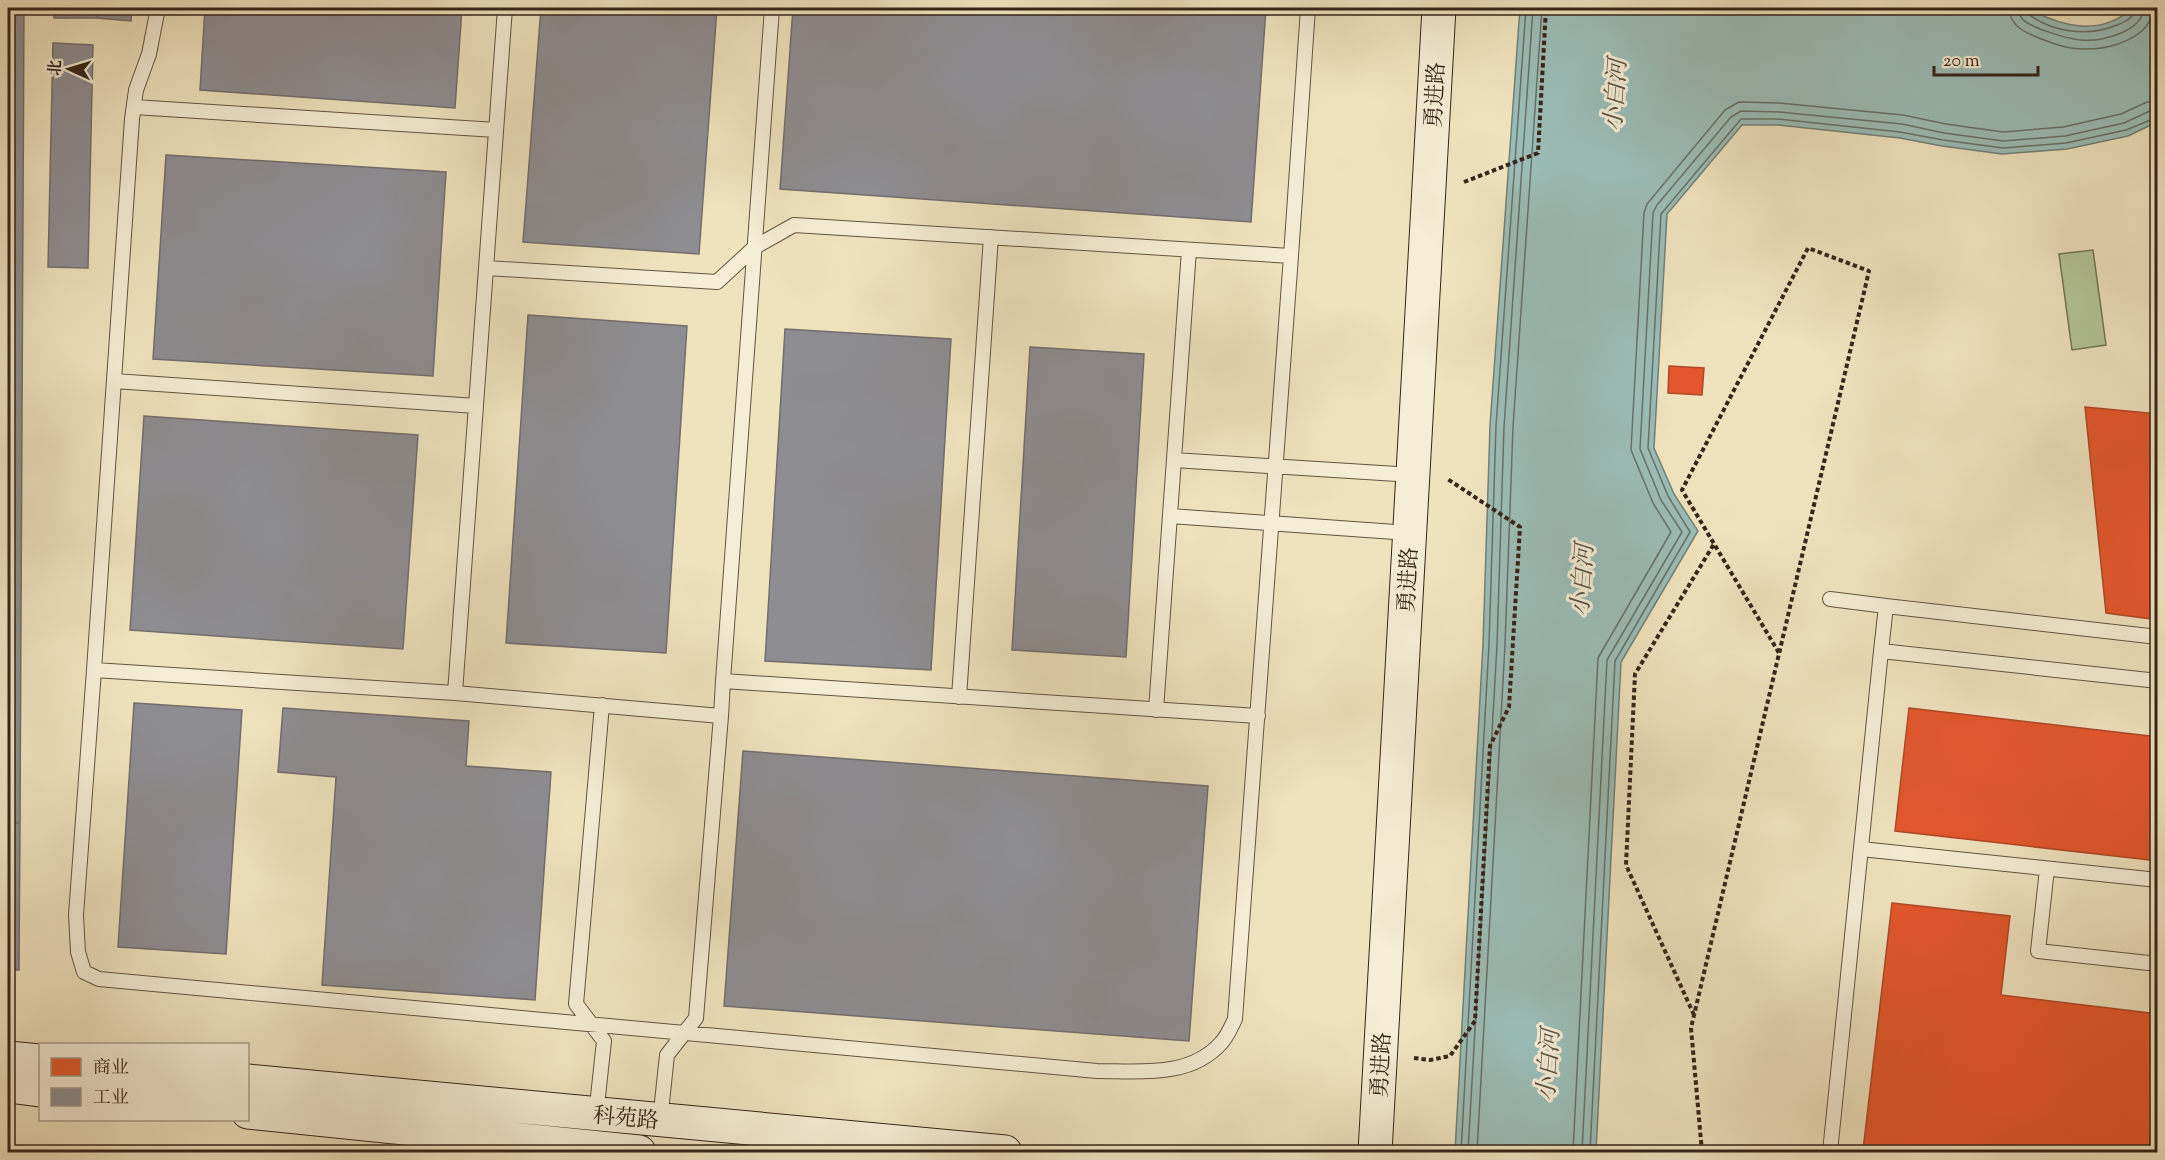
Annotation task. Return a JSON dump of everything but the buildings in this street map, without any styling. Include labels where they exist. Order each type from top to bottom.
[{"type":"street","name":"勇进路","points":[[1375,1152],[1439,8]]},
{"type":"street","points":[[8,1058],[39,1061]]},
{"type":"street","name":"科苑路","points":[[249,1081],[478,1127],[639,1152]]},
{"type":"street","points":[[8,1086],[39,1090]]},
{"type":"street","name":"科苑路","points":[[249,1112],[478,1127],[596,1114],[1005,1152]]},
{"type":"lane","points":[[158,8],[149,54],[136,90],[134,107],[76,915],[78,952],[84,972],[99,979],[1097,1071],[1180,1068],[1206,1057],[1223,1042],[1235,1019],[1308,8]]},
{"type":"lane","points":[[455,693],[505,8]]},
{"type":"lane","points":[[660,1120],[667,1054],[696,1018],[722,716],[772,8]]},
{"type":"lane","points":[[134,107],[496,130]]},
{"type":"lane","points":[[486,268],[717,282],[755,247],[794,225],[1291,256]]},
{"type":"lane","points":[[958,697],[991,237]]},
{"type":"lane","points":[[1156,710],[1189,250]]},
{"type":"lane","points":[[114,381],[476,406]]},
{"type":"lane","points":[[1174,460],[1413,475]]},
{"type":"lane","points":[[1170,516],[1409,533]]},
{"type":"lane","points":[[1830,599],[2157,637]]},
{"type":"lane","points":[[1830,1152],[1886,606]]},
{"type":"lane","points":[[1881,651],[2157,681]]},
{"type":"lane","points":[[94,670],[455,693],[722,716]]},
{"type":"lane","points":[[723,681],[1258,716]]},
{"type":"lane","points":[[596,1114],[604,1041],[576,1004],[602,705]]},
{"type":"lane","points":[[1861,849],[2157,880]]},
{"type":"lane","points":[[2047,869],[2038,951],[2157,964]]},
{"type":"path","points":[[1494,170],[1538,153],[1546,8]]},
{"type":"path","points":[[1702,1152],[1691,1028],[1869,271],[1808,248],[1682,490],[1779,653]]},
{"type":"path","points":[[1450,1056],[1475,1021],[1490,746],[1509,707],[1520,527],[1478,497]]},
{"type":"path","points":[[1694,1016],[1626,865],[1635,674],[1714,544]]},
{"type":"green space","points":[[2093,250],[2106,345],[2072,350],[2059,254]]},
{"type":"water","name":"小白河","points":[[1520,8],[2027,8],[2067,24],[2094,26],[2120,17],[2133,8],[2157,8],[2157,122],[2128,136],[2067,149],[2002,154],[1900,138],[1778,125],[1742,125],[1667,214],[1654,448],[1674,494],[1698,531],[1621,662],[1596,1152],[1455,1152],[1483,644],[1490,426]]}]
